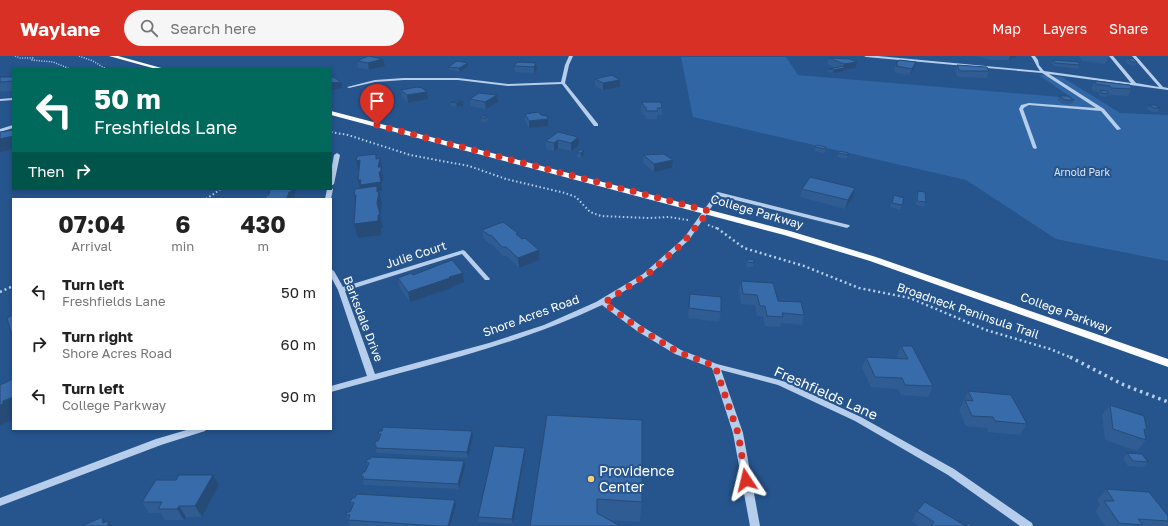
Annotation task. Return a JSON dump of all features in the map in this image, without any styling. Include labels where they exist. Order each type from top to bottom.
[{"type":"main road","points":[[116,56],[158,68]]},
{"type":"main road","name":"College Parkway","points":[[332,113],[709,211],[872,259],[1168,363]]},
{"type":"street","points":[[563,84],[567,65],[571,56]]},
{"type":"street","points":[[866,56],[1043,72],[1168,89]]},
{"type":"street","points":[[1033,56],[1037,65],[1043,72],[1102,110],[1119,129]]},
{"type":"street","points":[[1111,56],[1134,84]]},
{"type":"street","points":[[1134,56],[1162,88]]},
{"type":"street","points":[[349,87],[375,81],[404,79],[458,79],[508,85],[563,84]]},
{"type":"street","points":[[563,84],[596,125]]},
{"type":"street","points":[[0,100],[12,99]]},
{"type":"street","points":[[1035,148],[1021,109],[1023,106],[1029,104],[1102,110]]},
{"type":"street","points":[[0,131],[12,126]]},
{"type":"street","points":[[332,179],[337,155]]},
{"type":"street","name":"Shore Acres Road","points":[[332,389],[478,349],[558,323],[604,303],[649,273],[677,249],[709,211],[718,194],[847,226]]},
{"type":"street","name":"Julie Court","points":[[341,290],[463,252],[486,279]]},
{"type":"street","name":"Barksdale Drive","points":[[332,273],[341,290],[372,377]]},
{"type":"street","name":"Freshfields Lane","points":[[604,303],[640,329],[678,352],[715,366],[780,383],[858,419],[951,472],[1028,526]]},
{"type":"street","points":[[715,366],[738,433],[755,526]]},
{"type":"street","points":[[0,502],[159,442],[199,430]]},
{"type":"path","points":[[15,56],[20,58],[34,58],[32,60],[37,61],[53,62],[68,68]]},
{"type":"path","points":[[79,56],[104,68]]},
{"type":"path","points":[[332,132],[348,135],[410,155],[469,166],[506,179],[572,195],[590,212],[601,216],[649,218],[679,217]]},
{"type":"path","points":[[208,198],[220,190]]},
{"type":"path","name":"Broadneck Peninsula Trail","points":[[717,227],[726,232],[737,244],[744,248],[804,266],[859,288],[910,298],[986,330],[1050,349],[1072,358],[1124,384],[1168,402]]},
{"type":"path","points":[[0,292],[12,286]]},
{"type":"green space","name":"Arnold Park","points":[[681,57],[786,57],[798,75],[1072,98],[1039,75],[1062,77],[1120,113],[1168,115],[1168,261],[1056,239],[966,180],[693,117]]},
{"type":"building","points":[[368,56],[383,59],[368,63],[357,61]]},
{"type":"building","points":[[829,58],[850,59],[857,62],[844,64]]},
{"type":"building","points":[[1128,58],[1134,59],[1137,62],[1131,62]]},
{"type":"building","points":[[899,60],[916,62],[912,69],[896,66]]},
{"type":"building","points":[[1054,60],[1078,62],[1080,65],[1055,63]]},
{"type":"building","points":[[457,61],[468,63],[459,68],[448,67]]},
{"type":"building","points":[[517,62],[536,63],[534,67],[514,66]]},
{"type":"building","points":[[957,65],[987,67],[989,71],[961,71]]},
{"type":"building","points":[[844,66],[844,68],[834,70],[829,69]]},
{"type":"building","points":[[612,75],[620,80],[603,83],[595,79]]},
{"type":"building","points":[[0,77],[12,77],[12,81],[0,82]]},
{"type":"building","points":[[332,77],[333,77],[341,82],[332,83]]},
{"type":"building","points":[[1095,81],[1130,85],[1132,89],[1111,88],[1110,86],[1096,84]]},
{"type":"building","points":[[417,87],[422,88],[427,92],[407,95],[401,90]]},
{"type":"building","points":[[1100,90],[1107,91],[1108,94],[1102,93]]},
{"type":"building","points":[[479,93],[497,95],[485,102],[470,99]]},
{"type":"building","points":[[1059,96],[1068,96],[1074,100],[1065,100]]},
{"type":"building","points":[[457,101],[463,102],[451,102]]},
{"type":"building","points":[[642,102],[661,102],[662,108],[657,108],[658,111],[646,111],[646,107],[644,107]]},
{"type":"building","points":[[1149,105],[1155,105],[1160,108],[1154,108]]},
{"type":"building","points":[[539,112],[541,115],[547,116],[548,119],[529,121],[525,114]]},
{"type":"building","points":[[481,116],[487,116],[486,118],[480,118]]},
{"type":"building","points":[[12,130],[12,136],[0,139],[0,132]]},
{"type":"building","points":[[558,132],[578,137],[571,143],[558,140],[554,143],[546,141]]},
{"type":"building","points":[[817,145],[826,147],[825,149],[815,147]]},
{"type":"building","points":[[579,150],[584,150],[581,153],[577,153]]},
{"type":"building","points":[[840,151],[848,153],[848,155],[838,153]]},
{"type":"building","points":[[376,154],[376,159],[380,158],[378,167],[381,167],[381,172],[379,172],[381,182],[360,185],[361,180],[358,180],[360,160],[356,161],[357,156]]},
{"type":"building","points":[[664,154],[673,160],[654,164],[643,155]]},
{"type":"building","points":[[810,177],[855,188],[848,200],[802,189]]},
{"type":"building","points":[[377,186],[377,192],[379,192],[377,203],[380,215],[378,215],[378,221],[354,224],[355,189]]},
{"type":"building","points":[[270,190],[292,190],[289,192],[287,198],[266,198],[267,195],[269,195]]},
{"type":"building","points":[[918,191],[925,192],[926,202],[917,201]]},
{"type":"building","points":[[894,195],[904,198],[902,205],[892,203]]},
{"type":"building","points":[[503,222],[518,233],[516,234],[522,239],[525,238],[539,250],[518,258],[506,247],[502,247],[492,236],[482,230]]},
{"type":"building","points":[[747,259],[754,260],[754,263],[748,262]]},
{"type":"building","points":[[452,260],[463,273],[408,292],[398,278],[411,273],[413,275]]},
{"type":"building","points":[[741,281],[773,283],[778,301],[801,302],[804,315],[782,313],[783,317],[767,316],[765,306],[760,306],[757,295],[743,294]]},
{"type":"building","points":[[690,294],[721,297],[721,312],[689,308]]},
{"type":"building","points":[[12,316],[11,332],[7,318]]},
{"type":"building","points":[[901,346],[912,346],[933,386],[905,385],[902,378],[875,377],[866,357],[908,359]]},
{"type":"building","points":[[12,379],[12,397],[3,401],[3,404],[0,405],[0,385]]},
{"type":"building","points":[[968,391],[1011,395],[1027,424],[995,421],[993,417],[972,416],[965,400],[973,401]]},
{"type":"building","points":[[1110,405],[1144,416],[1147,430],[1144,429],[1146,440],[1113,429]]},
{"type":"building","name":"Providence Center","points":[[547,415],[642,420],[642,502],[597,499],[597,513],[620,526],[530,526]]},
{"type":"building","points":[[383,427],[472,431],[467,452],[376,448],[376,445],[374,445],[376,441],[378,441],[381,434],[378,434],[379,431],[382,431]]},
{"type":"building","points":[[494,446],[525,448],[512,519],[478,517]]},
{"type":"building","points":[[1127,453],[1142,454],[1148,462],[1133,461]]},
{"type":"building","points":[[371,457],[464,461],[458,484],[362,479],[364,477],[361,476],[363,472],[365,472],[369,463],[366,462]]},
{"type":"building","points":[[179,475],[213,475],[195,506],[179,506],[177,509],[158,509],[162,502],[142,502],[156,480],[176,480]]},
{"type":"building","points":[[1106,489],[1149,492],[1168,516],[1168,521],[1138,519],[1143,525],[1119,523],[1104,501],[1114,501]]},
{"type":"building","points":[[357,494],[455,500],[448,526],[348,520],[350,515],[346,515],[347,512],[350,512],[354,503],[350,502]]},
{"type":"building","points":[[925,502],[966,526],[931,526],[934,522],[917,511]]},
{"type":"building","points":[[102,517],[103,523],[108,521],[108,526],[82,526]]},
{"type":"place","name":"Providence Center","points":[[591,479]]},
{"type":"route","points":[[377,125],[709,211],[682,244],[649,273],[604,303],[640,329],[678,352],[715,366],[738,433],[746,480]]}]
